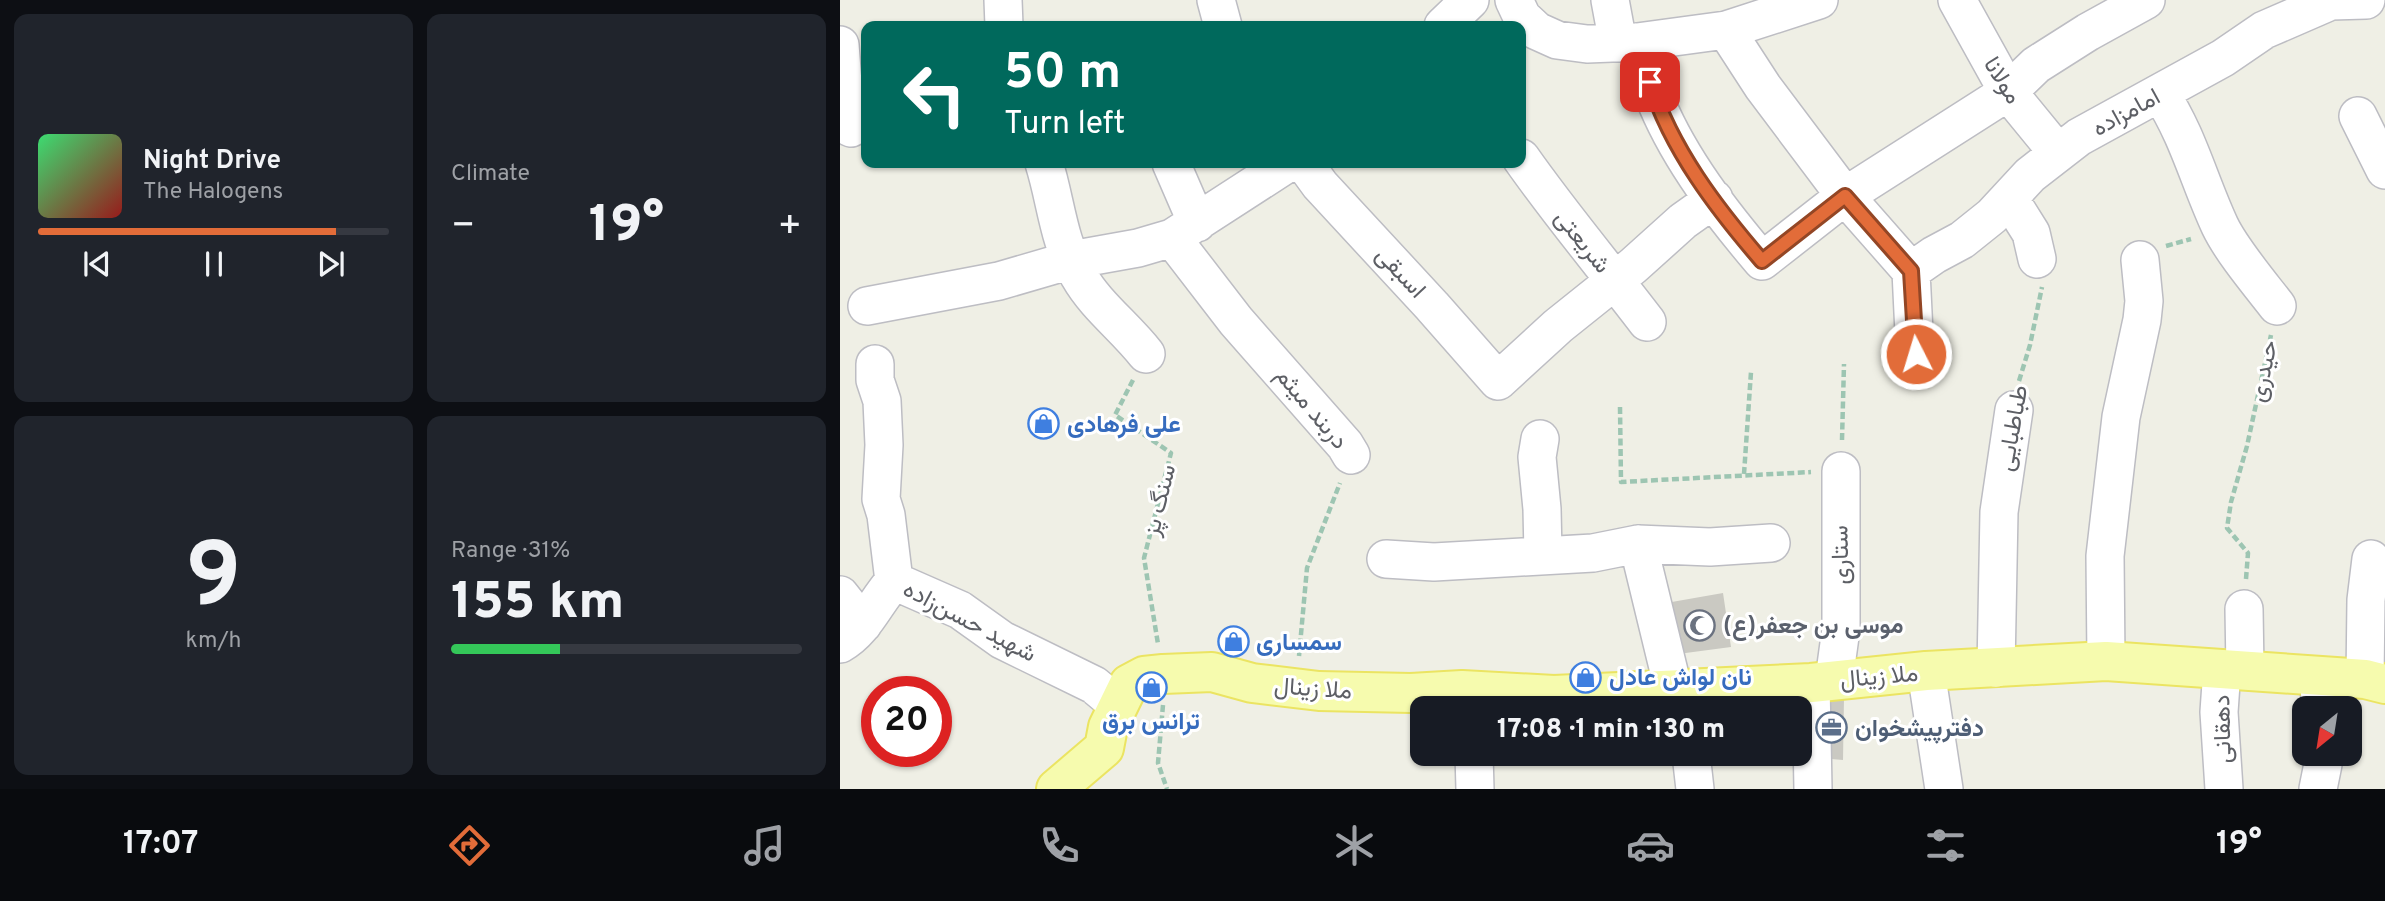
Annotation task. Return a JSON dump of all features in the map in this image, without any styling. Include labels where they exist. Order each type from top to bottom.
[{"type":"main road","name":"ملا زینال","points":[[1538,696],[1682,695],[1926,671],[2106,661],[2234,669],[2320,693],[2375,681]]},
{"type":"main road","name":"ملا زینال","points":[[1056,789],[1104,748],[1108,727],[1129,684],[1144,677],[1212,672],[1252,683],[1319,691],[1410,696]]},
{"type":"street","points":[[1003,0],[1004,21]]},
{"type":"street","points":[[1448,21],[1471,0]]},
{"type":"street","points":[[1514,0],[1522,16],[1537,31],[1557,40],[1587,44],[1628,42],[1726,30],[1819,0]]},
{"type":"street","points":[[1610,0],[1656,102],[1686,159],[1762,261],[1845,196],[2008,92],[2036,65],[2146,0]]},
{"type":"street","name":"مولانا","points":[[1957,0],[2008,92],[2058,153]]},
{"type":"street","name":"امامزاده","points":[[1911,271],[1934,254],[1962,240],[1992,216],[2030,175],[2079,137],[2223,58],[2264,30],[2343,0]]},
{"type":"street","points":[[1726,30],[1763,87],[1845,196],[1911,271],[1916,354]]},
{"type":"street","points":[[840,45],[845,108],[853,127]]},
{"type":"street","name":"حیدری","points":[[2160,93],[2177,119],[2189,145],[2198,176],[2222,230],[2277,306]]},
{"type":"street","points":[[2358,116],[2385,170]]},
{"type":"street","name":"شریعتی","points":[[1526,165],[1565,220],[1647,322]]},
{"type":"street","points":[[1045,168],[1059,228],[1071,260],[1095,299],[1146,354]]},
{"type":"street","name":"دربند میثم","points":[[1172,168],[1184,230],[1236,321],[1345,444],[1351,455]]},
{"type":"street","points":[[867,306],[999,281],[1071,260],[1138,248],[1184,230],[1280,168]]},
{"type":"street","name":"اسبقی","points":[[1308,168],[1328,194],[1497,381],[1614,279]]},
{"type":"street","points":[[2009,198],[2031,233],[2037,259]]},
{"type":"street","points":[[1614,279],[1714,199]]},
{"type":"street","points":[[2106,661],[2105,556],[2121,417],[2142,320],[2144,301],[2140,260]]},
{"type":"street","points":[[874,364],[875,380],[882,401],[884,445],[881,499],[886,515],[894,581]]},
{"type":"street","name":"طباطبایی","points":[[1996,668],[1998,512],[2014,410]]},
{"type":"street","points":[[1540,439],[1537,457],[1543,554]]},
{"type":"street","name":"ستاری","points":[[1813,789],[1823,681],[1841,629],[1841,471]]},
{"type":"street","points":[[1386,559],[1434,562],[1593,553],[1638,544],[1710,547],[1771,543]]},
{"type":"street","points":[[1638,544],[1682,695]]},
{"type":"street","points":[[2371,559],[2366,600],[2375,681]]},
{"type":"street","name":"شهید حسن‌زاده","points":[[851,634],[894,581],[960,610],[1002,640],[1094,685],[1118,705]]},
{"type":"street","points":[[840,595],[851,634]]},
{"type":"street","points":[[2234,669],[2244,609]]},
{"type":"street","name":"دهقانی","points":[[2224,789],[2219,712],[2234,669]]},
{"type":"street","points":[[1926,671],[1944,789]]},
{"type":"street","points":[[1474,766],[1475,789]]},
{"type":"street","points":[[1692,766],[1695,789]]},
{"type":"street","points":[[2318,789],[2323,766]]},
{"type":"path","points":[[2140,260],[2166,246],[2222,230]]},
{"type":"path","name":"طباطبایی","points":[[2014,410],[2043,289],[2037,259]]},
{"type":"path","name":"حیدری","points":[[2244,609],[2248,553],[2227,528],[2277,306]]},
{"type":"path","name":"سنگ پز","points":[[1146,354],[1115,415],[1171,453],[1144,558],[1163,674]]},
{"type":"path","points":[[1620,407],[1621,482],[1841,471],[1844,363]]},
{"type":"path","points":[[1744,474],[1751,372]]},
{"type":"path","name":"دربند میثم","points":[[1296,688],[1307,568],[1351,455]]},
{"type":"path","points":[[1163,674],[1157,763],[1167,789]]},
{"type":"building","name":"موسی بن جعفر(ع)","points":[[1723,593],[1731,647],[1678,654],[1666,603]]},
{"type":"building","name":"دفترپیشخوان","points":[[1820,697],[1844,698],[1843,760],[1820,758]]},
{"type":"place","name":"علی فرهادی","points":[[1044,424]]},
{"type":"place","name":"موسی بن جعفر(ع)","points":[[1700,625]]},
{"type":"place","name":"سمساری","points":[[1233,642]]},
{"type":"place","name":"نان لواش عادل","points":[[1586,677]]},
{"type":"place","name":"ترانس برق","points":[[1151,687]]},
{"type":"place","name":"دفترپیشخوان","points":[[1832,728]]},
{"type":"route","points":[[1650,82],[1662,116],[1686,159],[1762,261],[1845,196],[1911,271],[1916,354]]}]
